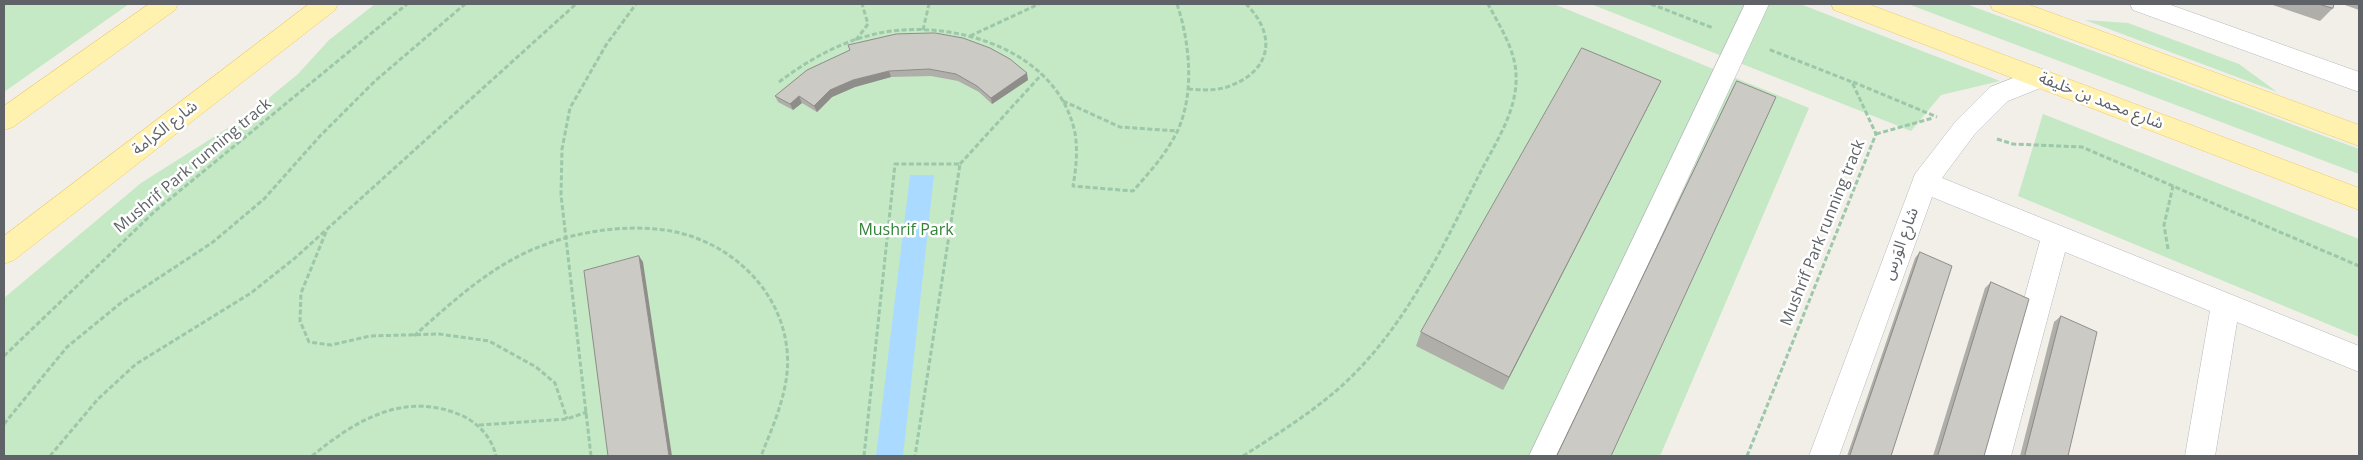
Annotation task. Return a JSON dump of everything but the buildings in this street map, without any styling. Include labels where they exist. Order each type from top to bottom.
[{"type":"main road","points":[[4,120],[166,4]]},
{"type":"main road","name":"شارع الكرامة","points":[[4,252],[326,4]]},
{"type":"main road","name":"شارع محمد بن خليفة","points":[[1843,4],[2359,199]]},
{"type":"main road","points":[[2002,4],[2359,136]]},
{"type":"street","points":[[1544,456],[1757,4]]},
{"type":"street","points":[[2142,4],[2359,82]]},
{"type":"street","name":"شارع الوَرس","points":[[1824,456],[1924,182],[1965,128],[1999,94],[2039,78]]},
{"type":"street","points":[[1924,182],[2359,359]]},
{"type":"street","points":[[1996,456],[2055,236]]},
{"type":"street","points":[[2200,456],[2225,305]]},
{"type":"path","name":"Mushrif Park running track","points":[[4,356],[154,212],[407,4]]},
{"type":"path","points":[[4,424],[67,347],[122,302],[213,242],[264,200],[320,136],[375,81],[465,4]]},
{"type":"path","points":[[50,456],[98,399],[136,364],[251,293],[327,229],[576,4]]},
{"type":"path","points":[[591,456],[561,195],[562,149],[570,108],[606,45],[636,4]]},
{"type":"path","points":[[856,40],[868,24],[862,4]]},
{"type":"path","points":[[923,30],[929,4]]},
{"type":"path","points":[[969,36],[1040,4]]},
{"type":"path","points":[[779,82],[802,65],[828,50],[856,40],[889,32],[923,30],[954,32],[969,36],[1005,48],[1025,60],[1042,74],[1063,101],[1074,127],[1077,156],[1074,186],[1133,191],[1156,166],[1178,131],[1188,89],[1188,47],[1177,4]]},
{"type":"path","points":[[1188,89],[1208,90],[1227,87],[1244,79],[1257,68],[1266,55],[1268,40],[1265,26],[1257,12],[1246,4]]},
{"type":"path","points":[[1243,456],[1309,412],[1360,367],[1412,300],[1513,108],[1516,73],[1508,42],[1488,4]]},
{"type":"path","points":[[1651,4],[1965,128],[2013,144],[2082,147],[2359,266]]},
{"type":"path","points":[[915,456],[960,164],[1042,74]]},
{"type":"path","name":"Mushrif Park running track","points":[[1747,456],[1876,134],[1852,82]]},
{"type":"path","points":[[1063,101],[1120,127],[1178,131]]},
{"type":"path","points":[[1876,134],[1937,116]]},
{"type":"path","points":[[864,456],[895,164],[960,164]]},
{"type":"path","points":[[2165,281],[2168,253],[2164,225],[2173,186]]},
{"type":"path","points":[[414,336],[488,273],[525,252],[566,237],[614,228],[662,229],[706,240],[743,263],[771,294],[786,335],[789,380],[776,428],[761,456]]},
{"type":"path","points":[[327,229],[301,293],[300,321],[309,342],[331,344],[370,336],[439,334],[489,341],[536,367],[555,383],[567,419]]},
{"type":"path","points":[[312,456],[344,430],[380,412],[418,405],[452,409],[479,425],[495,450],[496,456]]},
{"type":"path","points":[[479,425],[567,419],[587,412]]},
{"type":"green space","points":[[4,4],[129,4],[4,92]]},
{"type":"green space","name":"Mushrif Park","points":[[375,4],[1554,4],[1809,108],[1660,456],[4,456],[4,298],[141,183],[247,116],[298,74],[329,40]]},
{"type":"green space","points":[[1591,4],[1800,4],[2000,81],[1941,95],[1911,131]]},
{"type":"green space","points":[[1908,4],[1966,4],[2359,149],[2359,174]]},
{"type":"green space","points":[[2085,20],[2128,23],[2239,64],[2277,92]]},
{"type":"green space","points":[[2043,114],[2359,239],[2359,337],[2018,196]]},
{"type":"water","points":[[910,175],[934,175],[903,456],[876,456]]}]
